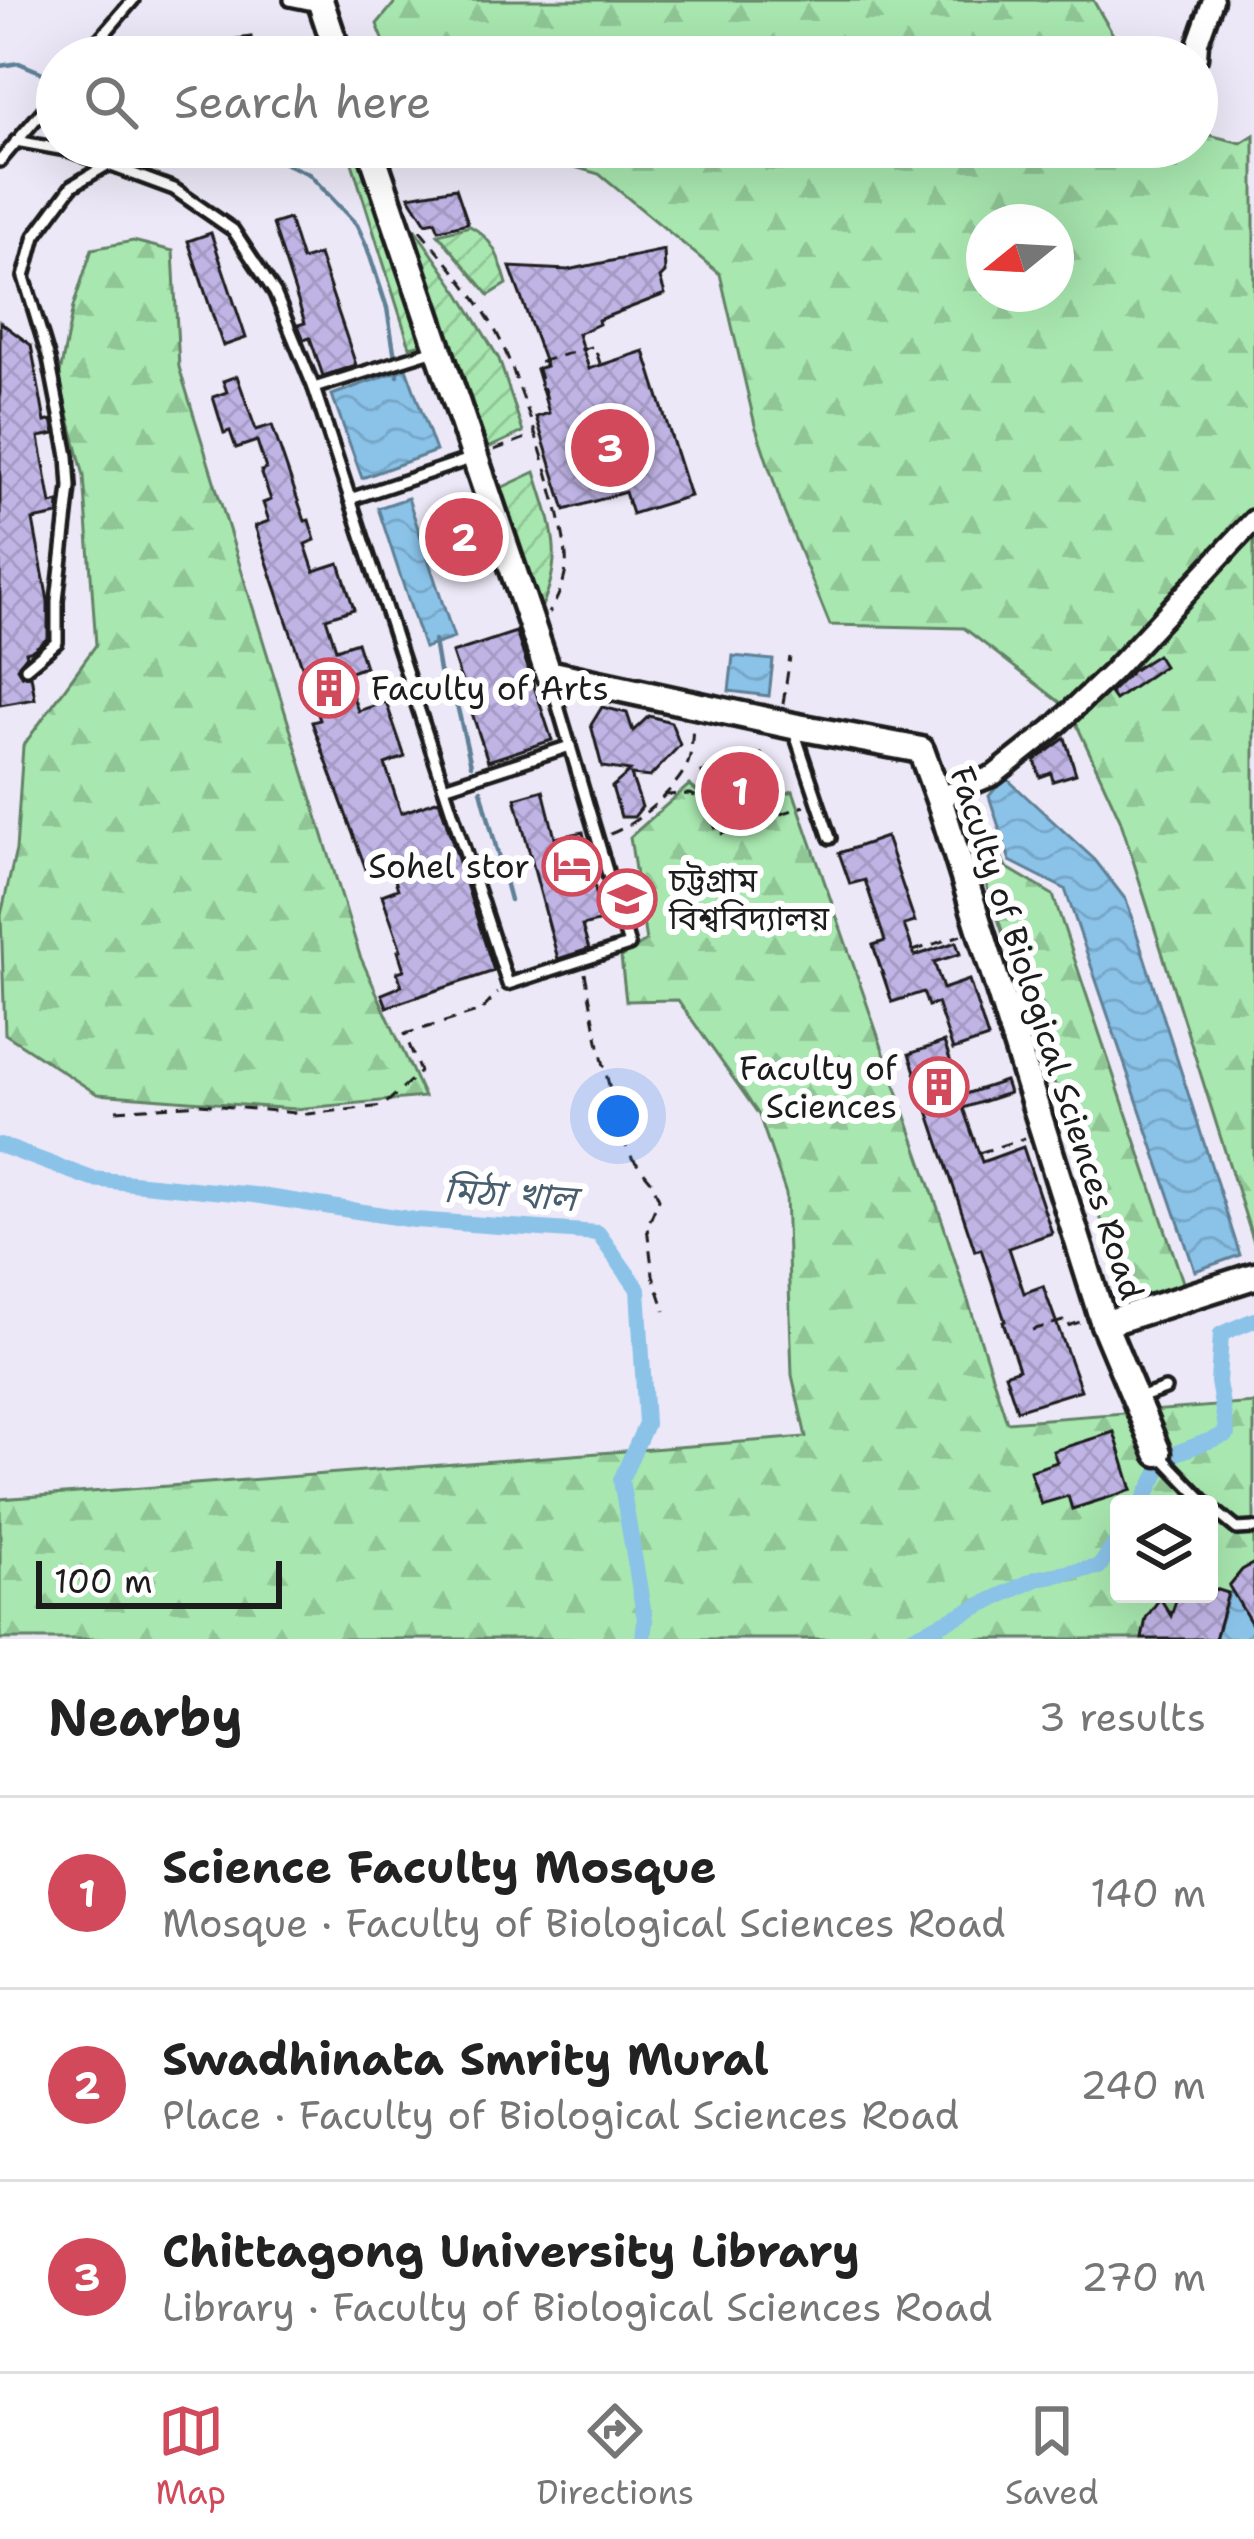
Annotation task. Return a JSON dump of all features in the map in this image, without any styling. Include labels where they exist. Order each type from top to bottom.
[{"type":"street","points":[[1200,36],[1213,0]]},
{"type":"street","points":[[323,2],[333,36]]},
{"type":"street","points":[[377,168],[548,673]]},
{"type":"street","points":[[938,798],[994,776],[1052,729],[1128,656],[1254,520]]},
{"type":"street","name":"Faculty of Biological Sciences Road","points":[[548,673],[921,751],[1103,1320],[1254,1276]]},
{"type":"street","points":[[1103,1320],[1158,1453]]},
{"type":"lane","points":[[102,36],[133,0]]},
{"type":"lane","points":[[290,0],[323,2]]},
{"type":"lane","points":[[0,161],[36,118]]},
{"type":"lane","points":[[16,141],[36,145]]},
{"type":"lane","points":[[26,668],[57,642],[58,582],[70,487],[49,359],[24,278],[34,236],[71,186],[103,168]]},
{"type":"lane","points":[[116,168],[174,189],[233,230],[275,293],[314,388],[508,984],[628,945],[548,673]]},
{"type":"lane","points":[[314,388],[438,350]]},
{"type":"lane","points":[[350,499],[475,457]]},
{"type":"lane","points":[[786,725],[830,838]]},
{"type":"lane","points":[[444,788],[570,746]]},
{"type":"lane","points":[[1136,1400],[1165,1389]]},
{"type":"lane","points":[[1158,1453],[1197,1495]]},
{"type":"lane","points":[[1218,1516],[1237,1529],[1254,1528]]},
{"type":"path","points":[[410,218],[454,271],[502,343],[534,435],[562,532],[566,566],[556,603],[536,635]]},
{"type":"path","points":[[547,399],[536,363],[594,346],[601,366]]},
{"type":"path","points":[[475,457],[534,435]]},
{"type":"path","points":[[786,725],[790,657]]},
{"type":"path","points":[[597,839],[625,829],[663,795],[689,760],[695,705]]},
{"type":"path","points":[[663,795],[705,799],[718,835],[818,802]]},
{"type":"path","points":[[913,951],[980,929]]},
{"type":"path","points":[[584,959],[598,1046],[623,1140],[659,1198],[647,1227],[652,1275],[665,1311]]},
{"type":"path","points":[[116,1110],[200,1104],[307,1114],[383,1106],[420,1072],[405,1034],[481,1011],[508,984]]},
{"type":"path","points":[[979,1153],[1044,1132]]},
{"type":"path","points":[[1032,1330],[1063,1321],[1065,1327],[1103,1320]]},
{"type":"green space","points":[[397,0],[1093,0],[1114,36],[382,36],[377,24]]},
{"type":"green space","points":[[1254,135],[1254,1243],[1120,819],[1070,710],[964,628],[830,625],[755,425],[720,274],[599,174],[578,168],[1218,168],[1218,137],[1241,143]]},
{"type":"green space","points":[[354,168],[373,168],[429,342],[410,347]]},
{"type":"green space","points":[[405,215],[499,359],[523,432],[488,448]]},
{"type":"green space","points":[[470,226],[494,250],[507,284],[489,295],[438,234]]},
{"type":"green space","points":[[133,241],[173,251],[179,367],[360,956],[424,1097],[295,1109],[97,1094],[5,1034],[1,915],[16,850],[23,746],[96,645],[84,476],[59,379],[73,307],[92,249]]},
{"type":"green space","points":[[535,472],[554,544],[552,576],[538,615],[501,488]]},
{"type":"green space","points":[[689,785],[716,802],[740,806],[793,791],[1007,1422],[1254,1403],[1254,1639],[0,1639],[0,1499],[806,1437],[792,1375],[786,1194],[759,1115],[678,1000],[626,1001],[621,957],[646,941],[630,837]]},
{"type":"green space","points":[[980,813],[1006,867],[1053,895],[1187,1294],[1132,1309],[964,820]]},
{"type":"water","points":[[406,368],[436,451],[362,478],[332,395]]},
{"type":"water","points":[[408,498],[454,638],[424,648],[378,508]]},
{"type":"water","points":[[733,656],[773,660],[769,696],[729,691]]},
{"type":"water","points":[[1005,777],[1095,860],[1126,900],[1240,1255],[1195,1271],[1065,889],[1010,861],[989,796]]},
{"type":"water","points":[[1251,1575],[1243,1605],[1254,1639],[1215,1639],[1229,1594]]},
{"type":"building","points":[[456,188],[468,223],[439,230],[435,221],[426,223],[409,196]]},
{"type":"building","points":[[289,219],[302,260],[319,255],[356,365],[323,376],[310,338],[304,340],[298,325],[305,323],[273,224]]},
{"type":"building","points":[[211,233],[246,338],[223,346],[188,241]]},
{"type":"building","points":[[664,250],[665,273],[660,278],[665,294],[598,320],[599,324],[578,334],[589,369],[644,351],[690,496],[632,514],[625,492],[565,510],[536,417],[549,413],[536,369],[546,366],[510,267],[568,270]]},
{"type":"building","points":[[0,322],[31,345],[45,422],[52,420],[55,434],[39,437],[51,504],[59,502],[58,515],[33,520],[48,601],[48,638],[26,652],[17,668],[22,676],[31,675],[35,699],[0,705]]},
{"type":"building","name":"Faculty of Arts","points":[[237,376],[256,430],[272,425],[315,540],[305,544],[314,571],[339,563],[354,609],[326,618],[336,649],[357,642],[365,667],[345,674],[358,711],[386,702],[405,757],[385,764],[401,813],[439,800],[494,971],[387,1007],[382,994],[402,986],[397,972],[404,970],[382,895],[398,889],[390,864],[367,872],[312,722],[320,720],[255,526],[269,521],[263,503],[271,500],[261,471],[266,469],[257,441],[236,448],[230,431],[224,433],[213,397],[227,392],[223,381]]},
{"type":"building","points":[[516,632],[552,740],[488,761],[452,653]]},
{"type":"building","points":[[1157,655],[1164,666],[1115,700],[1110,693]]},
{"type":"building","points":[[602,707],[627,713],[633,731],[649,716],[671,722],[680,745],[650,777],[631,775],[642,807],[634,817],[621,817],[612,787],[630,771],[602,767],[591,725]]},
{"type":"building","points":[[1065,738],[1076,774],[1053,781],[1051,773],[1040,777],[1035,760]]},
{"type":"building","points":[[761,754],[778,809],[720,828],[702,772]]},
{"type":"building","points":[[543,790],[555,838],[583,832],[602,921],[582,926],[589,949],[558,959],[515,798]]},
{"type":"building","points":[[886,837],[915,922],[904,925],[915,956],[956,942],[960,954],[934,962],[943,989],[969,980],[988,1038],[953,1050],[937,1003],[928,1006],[923,992],[892,1002],[873,945],[885,941],[865,880],[850,884],[839,853]]},
{"type":"building","name":"Faculty of Sciences","points":[[944,1042],[962,1095],[1005,1081],[1009,1093],[963,1108],[982,1162],[1023,1147],[1052,1233],[1009,1248],[1024,1293],[1043,1286],[1081,1390],[1017,1410],[1005,1374],[1019,1369],[1005,1321],[981,1249],[975,1251],[909,1054]]},
{"type":"building","points":[[1114,1432],[1132,1490],[1072,1509],[1068,1496],[1041,1504],[1030,1471],[1057,1462],[1053,1451]]},
{"type":"building","points":[[1254,1563],[1254,1628],[1229,1586]]},
{"type":"building","points":[[1218,1590],[1228,1593],[1215,1639],[1142,1639],[1146,1618],[1156,1603],[1163,1603],[1171,1616],[1175,1603],[1218,1603]]},
{"type":"waterway","points":[[0,66],[19,63],[36,70]]},
{"type":"waterway","points":[[295,168],[309,174],[357,225],[387,308],[398,376]]},
{"type":"waterway","points":[[434,641],[439,671],[458,709],[471,765]]},
{"type":"waterway","points":[[481,790],[510,900]]},
{"type":"waterway","name":"মিঠা খাল","points":[[0,1145],[92,1179],[254,1195],[415,1220],[598,1233],[638,1289],[646,1424],[621,1480],[645,1620],[643,1639]]},
{"type":"waterway","points":[[1147,1495],[1166,1457],[1227,1434],[1218,1382],[1221,1334],[1254,1320]]},
{"type":"waterway","points":[[909,1639],[1038,1578],[1099,1567],[1110,1551]]},
{"type":"place","name":"Chittagong University Library","points":[[610,448]]},
{"type":"place","name":"Swadhinata Smrity Mural","points":[[464,537]]},
{"type":"place","name":"Faculty of Arts","points":[[329,688]]},
{"type":"place","name":"Science Faculty Mosque","points":[[740,791]]},
{"type":"place","name":"Sohel stor","points":[[572,866]]},
{"type":"place","name":"চট্টগ্রাম বিশ্ববিদ্যালয়","points":[[627,899]]},
{"type":"place","name":"Faculty of Sciences","points":[[939,1087]]}]
